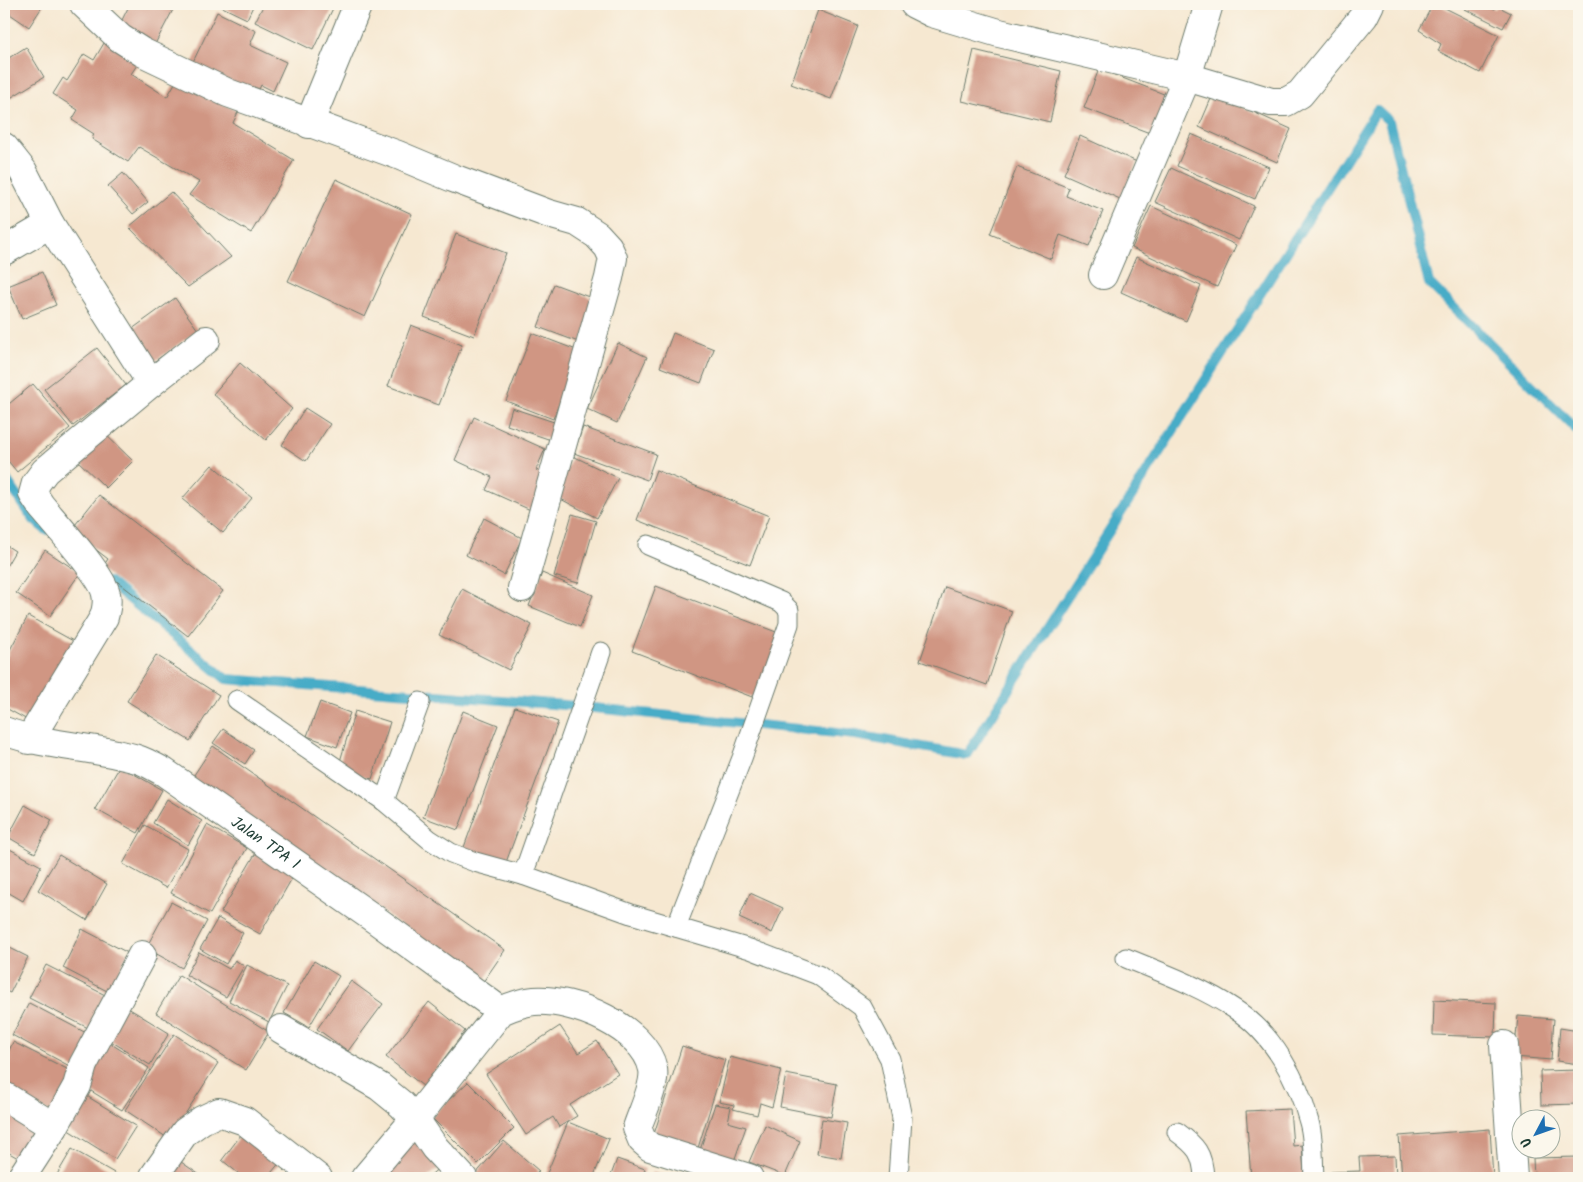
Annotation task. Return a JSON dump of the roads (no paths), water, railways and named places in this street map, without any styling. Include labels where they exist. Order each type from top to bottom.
[{"type":"street","points":[[84,4],[120,38],[142,52],[228,93],[398,155],[549,214],[577,222],[597,235],[608,247],[613,258],[609,278],[522,588]]},
{"type":"street","points":[[309,124],[358,4]]},
{"type":"street","points":[[914,4],[932,13],[999,33],[1187,77],[1271,102],[1286,102],[1300,94],[1364,16],[1370,4]]},
{"type":"street","points":[[1104,275],[1187,77],[1209,4]]},
{"type":"street","points":[[4,147],[23,171],[50,224],[151,383]]},
{"type":"street","points":[[4,251],[50,224]]},
{"type":"street","points":[[11,735],[104,617],[106,606],[106,593],[98,577],[33,494],[36,483],[45,471],[206,340]]},
{"type":"street","name":"Jalan TPA 1","points":[[11,735],[114,754],[142,761],[164,772],[376,920],[501,1011]]},
{"type":"street","points":[[21,1178],[54,1127],[76,1086],[83,1066],[142,955]]},
{"type":"street","points":[[365,1178],[415,1119],[501,1011],[517,1004],[534,1001],[580,1008],[602,1016],[623,1028],[635,1040],[646,1054],[653,1068],[654,1080],[637,1128],[642,1140],[650,1147],[749,1178]]},
{"type":"street","points":[[280,1029],[380,1087],[401,1104],[415,1119],[435,1148],[463,1178]]},
{"type":"street","points":[[1504,1045],[1513,1178]]},
{"type":"street","points":[[4,1096],[54,1127]]},
{"type":"street","points":[[154,1176],[185,1132],[202,1120],[219,1112],[245,1121],[318,1178]]},
{"type":"lane","points":[[648,545],[781,602],[789,610],[789,624],[742,758],[676,927]]},
{"type":"lane","points":[[523,875],[601,652]]},
{"type":"lane","points":[[237,700],[384,801],[430,839],[451,853],[523,875],[631,914],[750,949],[818,975],[862,1007],[890,1059],[902,1118],[898,1178]]},
{"type":"lane","points":[[384,801],[420,702]]},
{"type":"lane","points":[[1126,958],[1199,989],[1237,1010],[1260,1031],[1280,1054],[1299,1091],[1310,1123],[1314,1178]]},
{"type":"lane","points":[[1177,1132],[1192,1143],[1202,1158],[1204,1178]]},
{"type":"waterway","points":[[109,582],[226,679],[565,705],[856,735],[967,755],[1377,110],[1389,121],[1429,283],[1579,432]]},
{"type":"waterway","points":[[4,476],[34,520],[46,530]]}]
